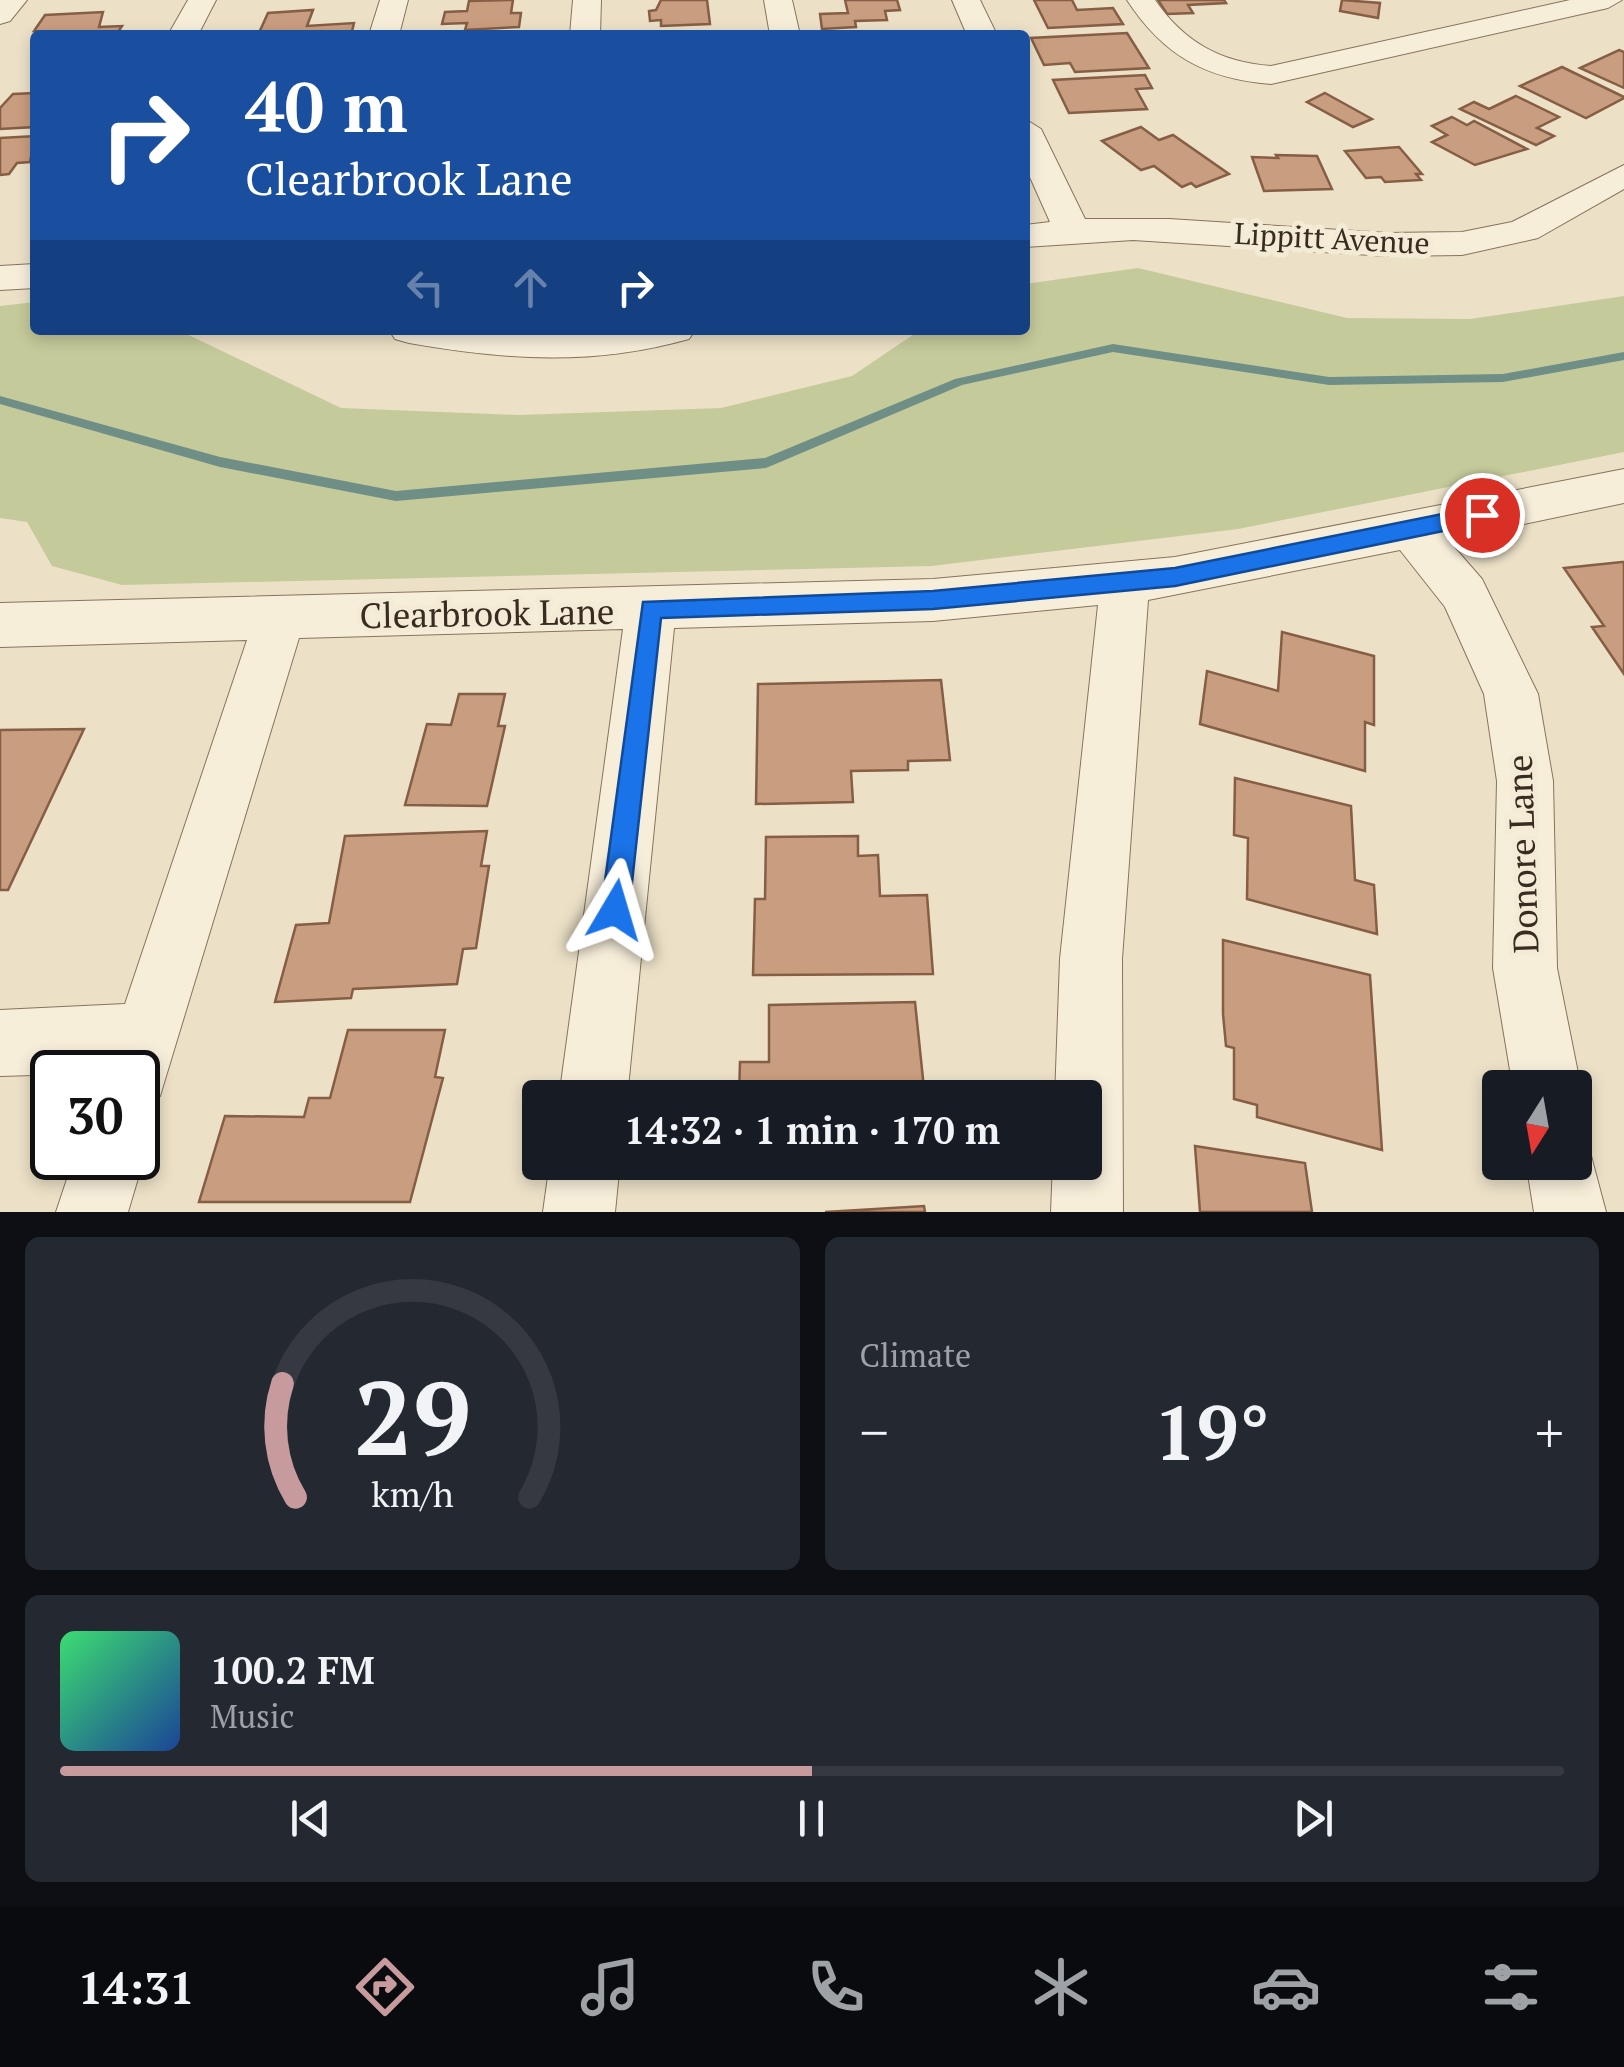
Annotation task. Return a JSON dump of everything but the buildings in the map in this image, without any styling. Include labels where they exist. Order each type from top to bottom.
[{"type":"street","points":[[0,15],[13,0]]},
{"type":"street","points":[[186,30],[202,0]]},
{"type":"street","points":[[385,30],[394,0]]},
{"type":"street","points":[[585,30],[587,0]]},
{"type":"street","points":[[778,0],[783,30]]},
{"type":"street","points":[[966,0],[980,30]]},
{"type":"street","points":[[1140,0],[1172,44],[1195,59],[1242,74],[1271,75],[1608,0]]},
{"type":"street","points":[[1030,140],[1070,229]]},
{"type":"street","name":"Lippitt Avenue","points":[[1030,235],[1070,229],[1180,230],[1382,244],[1465,244],[1514,234],[1618,185]]},
{"type":"street","points":[[0,278],[30,276]]},
{"type":"street","points":[[488,335],[617,346],[657,335]]},
{"type":"street","name":"Clearbrook Lane","points":[[0,624],[933,600],[1175,577],[1624,486]]},
{"type":"street","name":"Donore Lane","points":[[1412,529],[1464,594],[1510,694],[1525,781],[1525,968],[1544,1070]]},
{"type":"street","points":[[1087,1212],[1091,959],[1125,582]]},
{"type":"street","points":[[595,1080],[651,609]]},
{"type":"street","points":[[143,1050],[280,617]]},
{"type":"street","points":[[0,1043],[90,1050]]},
{"type":"street","points":[[92,1212],[103,1180]]},
{"type":"street","points":[[580,1212],[583,1180]]},
{"type":"street","points":[[1564,1180],[1570,1212]]},
{"type":"green space","points":[[1138,268],[1347,318],[1470,319],[1624,296],[1624,452],[1238,529],[932,566],[122,585],[52,566],[27,522],[0,518],[0,306],[30,303],[30,335],[188,335],[341,408],[519,415],[721,408],[852,376],[913,335],[1030,335],[1030,283]]},
{"type":"waterway","points":[[0,400],[220,462],[396,496],[766,463],[959,382],[1113,348],[1329,381],[1503,378],[1624,356]]},
{"type":"route","points":[[615,910],[651,609],[933,600],[1175,577],[1482,515]]}]
